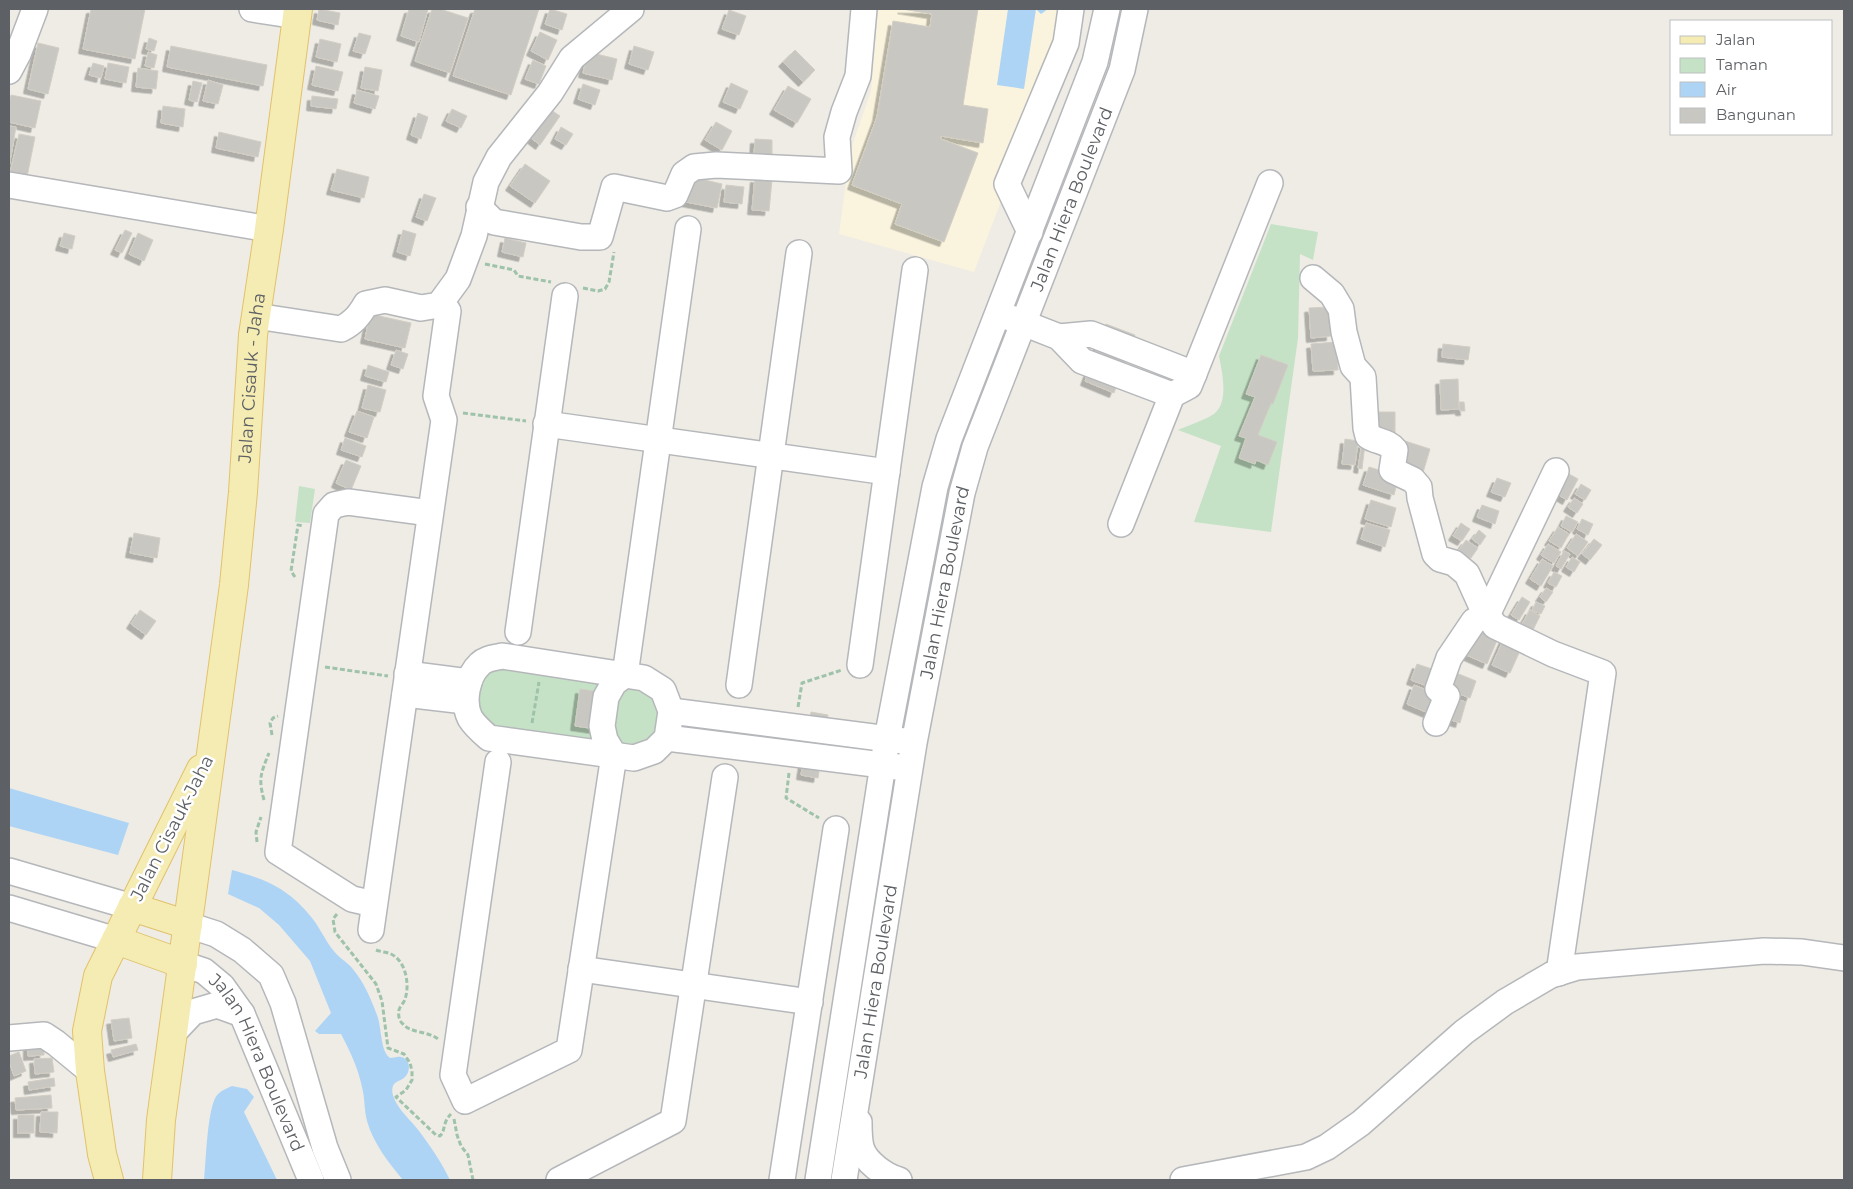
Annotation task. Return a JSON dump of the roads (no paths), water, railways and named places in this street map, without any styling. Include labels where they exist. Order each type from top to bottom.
[{"type":"main road","name":"Jalan Cisauk - Jaha","points":[[212,748],[234,585],[243,492],[253,335],[269,229],[297,12]]},
{"type":"main road","name":"Jalan Cisauk-Jaha","points":[[109,1180],[102,1154],[90,1070],[87,1031],[98,976],[212,748]]},
{"type":"main road","name":"Jalan Cisauk-Jaha","points":[[157,1180],[161,1120],[212,748]]},
{"type":"main road","points":[[132,907],[188,925]]},
{"type":"main road","points":[[116,940],[183,964]]},
{"type":"street","points":[[9,72],[35,9]]},
{"type":"street","points":[[252,9],[297,12]]},
{"type":"street","points":[[256,316],[341,329],[351,324],[358,317],[366,304],[385,300],[421,308],[440,305],[458,279],[474,236],[486,182],[499,157],[550,93],[572,58],[631,9]]},
{"type":"street","points":[[479,207],[494,222],[581,237],[600,236],[614,187],[667,198],[675,195],[684,174],[694,167],[716,165],[838,171],[838,137],[844,112],[858,76],[864,9]]},
{"type":"street","points":[[1030,232],[1007,184],[1066,43],[1072,9]]},
{"type":"street","name":"Jalan Hiera Boulevard","points":[[818,1180],[887,739],[935,488],[949,439],[1095,62],[1107,9]]},
{"type":"street","name":"Jalan Hiera Boulevard","points":[[844,1180],[914,743],[962,492],[976,447],[1023,323],[1122,70],[1135,9]]},
{"type":"street","points":[[1122,524],[1172,395],[1188,386],[1194,374],[1270,183]]},
{"type":"street","points":[[9,185],[269,229]]},
{"type":"street","points":[[498,762],[453,1075],[464,1101],[569,1050],[614,756],[605,740],[602,726],[606,697],[614,683],[625,675],[688,229]]},
{"type":"street","points":[[739,685],[800,253]]},
{"type":"street","points":[[860,665],[915,270]]},
{"type":"street","points":[[1313,278],[1332,294],[1340,309],[1353,366],[1363,377],[1368,436],[1376,441],[1390,444],[1395,450],[1391,465],[1392,470],[1413,480],[1419,487],[1420,498],[1435,554],[1440,559],[1454,563],[1467,574],[1482,607],[1495,626],[1553,654],[1603,673],[1559,973]]},
{"type":"street","points":[[518,632],[565,290]]},
{"type":"street","points":[[371,930],[363,901],[406,682],[444,420],[436,396],[448,311]]},
{"type":"street","points":[[997,312],[1060,337],[1082,360],[1172,395]]},
{"type":"street","points":[[1060,337],[1091,334],[1194,374]]},
{"type":"street","points":[[546,424],[887,472]]},
{"type":"street","points":[[1436,723],[1446,696],[1438,689],[1449,658],[1474,621],[1487,614],[1556,471]]},
{"type":"street","points":[[363,901],[278,852],[326,514],[334,505],[348,502],[430,513]]},
{"type":"street","points":[[502,656],[625,675],[644,678],[663,690],[671,711],[667,738],[654,752],[634,758],[489,738],[476,727],[470,717],[467,692],[480,664],[490,658],[502,656]]},
{"type":"street","points":[[406,682],[467,692]]},
{"type":"street","points":[[671,711],[914,743]]},
{"type":"street","points":[[792,753],[795,727]]},
{"type":"street","points":[[667,738],[910,768]]},
{"type":"street","points":[[560,1180],[673,1121],[725,777]]},
{"type":"street","points":[[782,1180],[836,829]]},
{"type":"street","points":[[9,870],[132,907]]},
{"type":"street","points":[[9,908],[116,940]]},
{"type":"street","name":"Jalan Hiera Boulevard","points":[[188,925],[216,934],[242,950],[271,975],[284,1003],[325,1148],[338,1180]]},
{"type":"street","points":[[1183,1180],[1306,1156],[1327,1147],[1361,1123],[1471,1027],[1505,1002],[1551,975],[1577,967],[1764,951],[1802,952],[1844,958]]},
{"type":"street","name":"Jalan Hiera Boulevard","points":[[183,964],[204,971],[222,986],[242,1014],[311,1180]]},
{"type":"street","points":[[581,968],[810,1002]]},
{"type":"street","points":[[173,1033],[192,1012],[217,1005],[242,1014]]},
{"type":"street","points":[[9,1038],[44,1035],[90,1070]]},
{"type":"street","points":[[857,1100],[861,1148],[874,1166],[888,1177],[899,1180]]},
{"type":"water","points":[[1008,9],[1036,9],[1024,89],[997,85]]},
{"type":"water","points":[[1036,9],[1048,9],[1041,14]]},
{"type":"water","points":[[9,788],[129,823],[118,855],[9,826]]},
{"type":"water","points":[[232,870],[276,886],[294,899],[312,918],[335,953],[356,973],[367,991],[379,1020],[384,1050],[390,1058],[404,1058],[409,1066],[408,1072],[403,1079],[393,1086],[394,1098],[432,1149],[450,1180],[403,1180],[387,1160],[377,1145],[370,1129],[358,1073],[351,1053],[341,1034],[319,1034],[315,1031],[331,1013],[310,961],[279,925],[259,908],[228,894]]},
{"type":"water","points":[[232,1086],[247,1089],[254,1097],[244,1112],[277,1180],[204,1180],[211,1109],[218,1094]]}]
